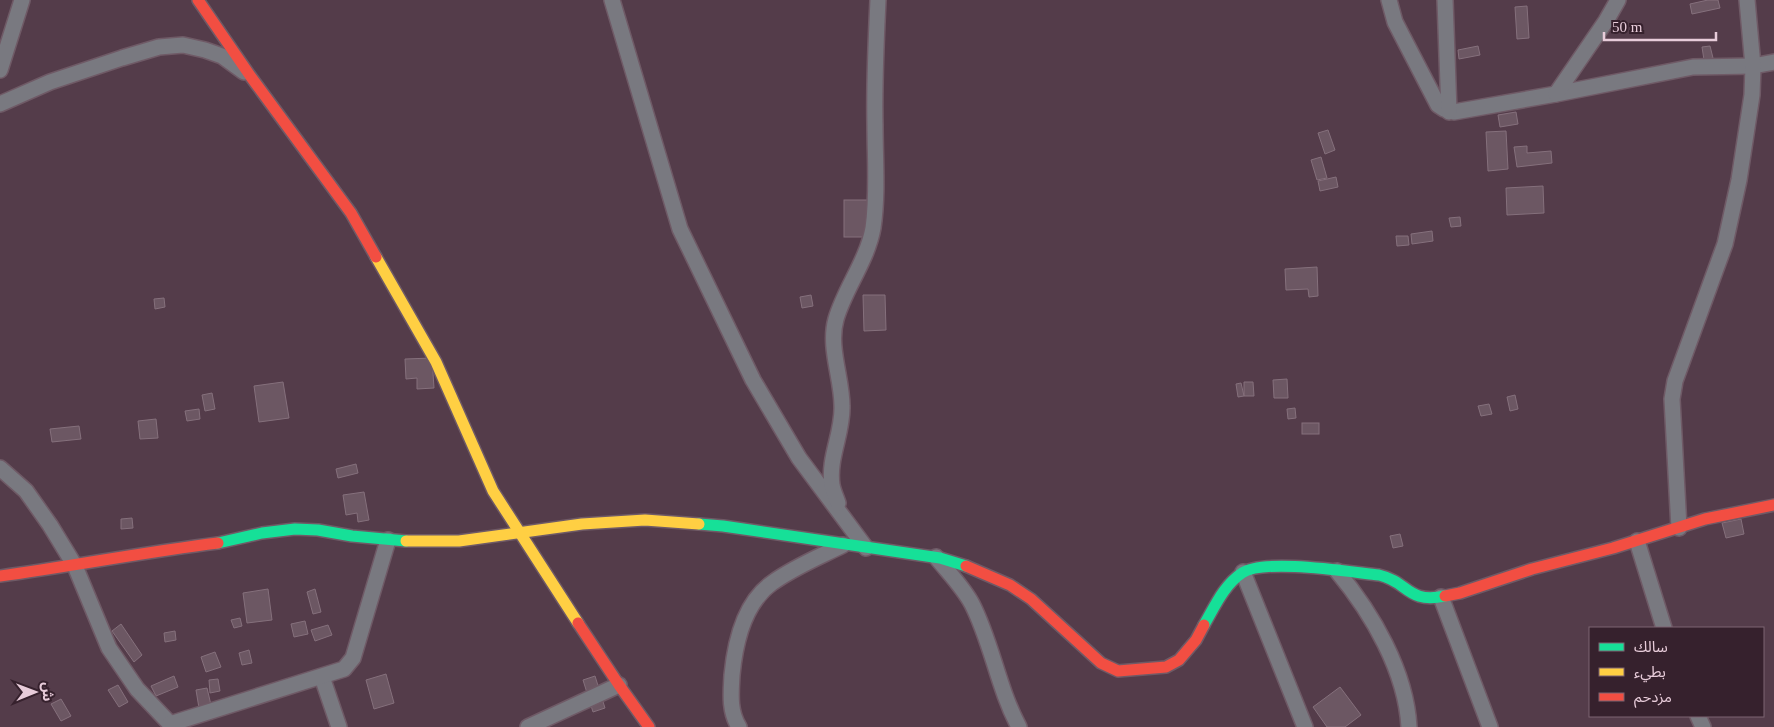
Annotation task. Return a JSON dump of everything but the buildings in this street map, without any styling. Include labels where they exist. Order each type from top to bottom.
[{"type":"street","points":[[0,70],[22,0]]},
{"type":"street","points":[[198,0],[251,77],[351,213],[436,362],[493,491],[519,534],[649,727]]},
{"type":"street","points":[[612,0],[680,229],[753,380],[800,458],[866,548]]},
{"type":"street","points":[[842,515],[832,486],[833,454],[840,428],[842,406],[834,337],[835,321],[867,250],[872,228],[875,194],[874,68],[878,0]]},
{"type":"street","points":[[1389,0],[1395,22],[1438,105],[1449,112],[1556,94],[1693,67],[1753,66],[1774,62]]},
{"type":"street","points":[[1445,0],[1449,112]]},
{"type":"street","points":[[1556,94],[1606,22],[1618,0]]},
{"type":"street","points":[[1679,528],[1672,400],[1675,381],[1725,244],[1739,180],[1752,95],[1753,66],[1747,0]]},
{"type":"street","points":[[0,104],[50,82],[122,58],[183,45],[222,56],[251,77]]},
{"type":"street","points":[[0,468],[26,491],[75,566],[108,648],[137,689],[172,726],[344,669],[353,658],[388,540]]},
{"type":"street","points":[[0,576],[75,566],[177,548],[228,542],[262,533],[295,529],[318,530],[352,536],[411,542],[459,541],[582,524],[645,520],[723,526],[843,545],[936,557],[1010,585],[1031,599],[1101,663],[1118,671],[1144,670],[1166,667],[1179,660],[1196,640],[1221,594],[1243,572],[1252,568],[1275,565],[1379,575],[1387,577],[1416,596],[1427,599],[1460,593],[1532,569],[1637,541],[1717,516],[1774,505]]},
{"type":"street","points":[[1756,509],[1774,512]]},
{"type":"street","points":[[1637,541],[1664,627]]},
{"type":"street","points":[[739,727],[730,720],[734,656],[743,622],[758,596],[771,583],[843,545]]},
{"type":"street","points":[[936,557],[972,604],[983,631],[1003,693],[1019,727]]},
{"type":"street","points":[[1337,571],[1364,607],[1394,665],[1405,696],[1409,727]]},
{"type":"street","points":[[1243,572],[1305,727]]},
{"type":"street","points":[[1441,597],[1490,727]]},
{"type":"street","points":[[322,677],[339,727]]},
{"type":"street","points":[[528,727],[619,685]]},
{"type":"traffic: fast","points":[[699,524],[940,558],[966,566]]},
{"type":"traffic: fast","points":[[218,543],[262,533],[295,529],[406,541]]},
{"type":"traffic: fast","points":[[1204,625],[1220,596],[1236,578],[1242,573],[1253,569],[1269,567],[1308,567],[1379,575],[1397,582],[1415,595],[1432,598],[1445,596]]},
{"type":"traffic: slow","points":[[376,257],[436,362],[493,491],[578,623]]},
{"type":"traffic: slow","points":[[406,541],[459,541],[582,524],[645,520],[699,524]]},
{"type":"traffic: jam","points":[[198,0],[251,77],[351,213],[376,257]]},
{"type":"traffic: jam","points":[[1445,596],[1460,593],[1532,569],[1613,548],[1705,519],[1774,505]]},
{"type":"traffic: jam","points":[[0,576],[218,543]]},
{"type":"traffic: jam","points":[[966,566],[1010,585],[1031,599],[1101,663],[1118,671],[1166,667],[1179,660],[1196,640],[1204,625]]},
{"type":"traffic: jam","points":[[578,623],[649,727]]}]
